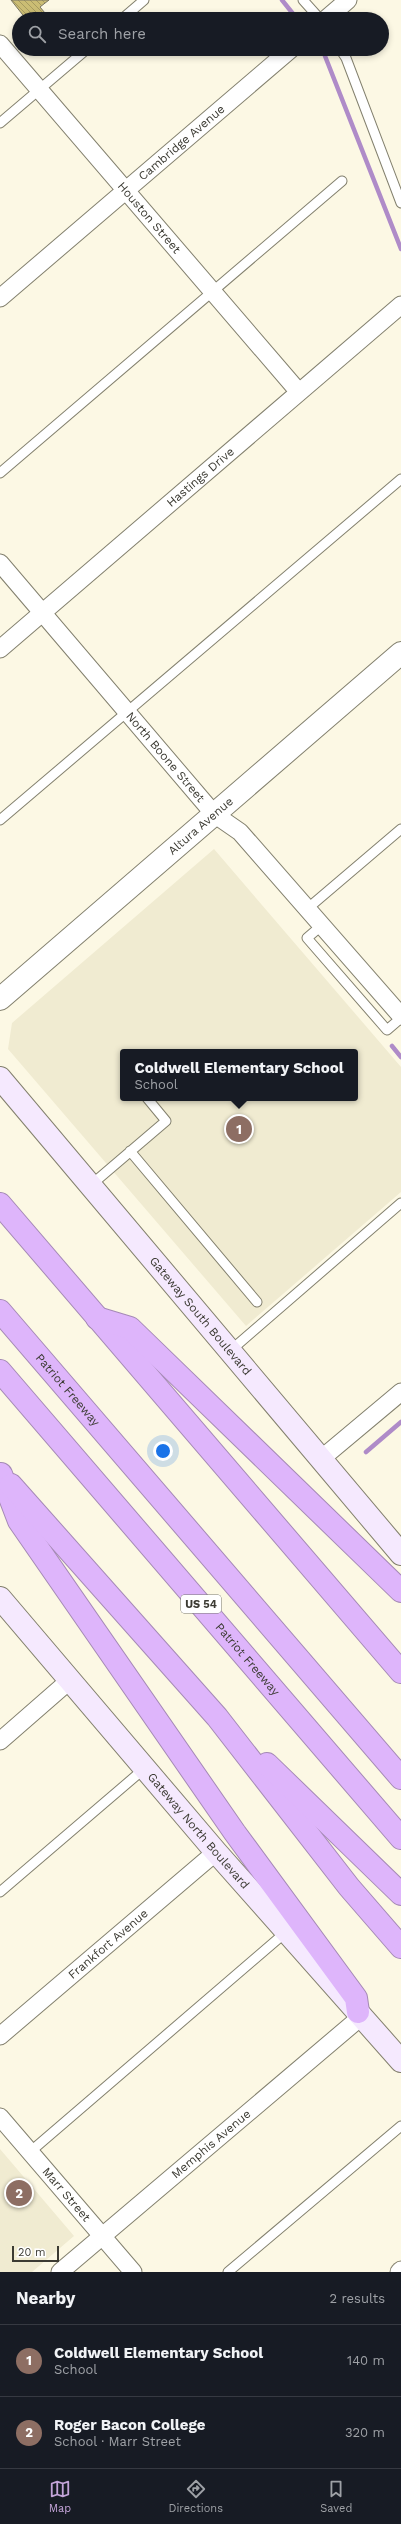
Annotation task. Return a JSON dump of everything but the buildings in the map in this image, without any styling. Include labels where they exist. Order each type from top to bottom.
[{"type":"highway","points":[[0,1204],[401,1672]]},
{"type":"highway","name":"Patriot Freeway","points":[[0,1311],[401,1778]]},
{"type":"highway","points":[[97,1318],[130,1328],[401,1591]]},
{"type":"highway","name":"Patriot Freeway","points":[[0,1371],[401,1838]]},
{"type":"highway","points":[[1,1474],[216,1717],[349,1887],[401,1947]]},
{"type":"highway","points":[[1,1474],[19,1521],[227,1820],[356,1998],[360,2014]]},
{"type":"highway","points":[[216,1717],[401,1894]]},
{"type":"main road","name":"Gateway South Boulevard","points":[[0,1078],[321,1460],[400,1550]]},
{"type":"main road","name":"Gateway North Boulevard","points":[[0,1598],[216,1852],[401,2061]]},
{"type":"street","points":[[334,12],[348,0]]},
{"type":"street","name":"Houston Street","points":[[0,44],[40,89],[124,191],[298,391]]},
{"type":"street","name":"Cambridge Avenue","points":[[0,298],[283,56]]},
{"type":"street","name":"Hastings Drive","points":[[0,649],[298,391],[401,305]]},
{"type":"street","name":"North Boone Street","points":[[0,563],[214,814],[240,832],[401,1017]]},
{"type":"street","name":"Altura Avenue","points":[[0,999],[401,653]]},
{"type":"street","points":[[321,1460],[401,1392]]},
{"type":"street","points":[[0,1741],[70,1680]]},
{"type":"street","name":"Frankfort Avenue","points":[[0,2036],[216,1852]]},
{"type":"street","name":"Memphis Avenue","points":[[60,2272],[360,2014]]},
{"type":"street","name":"Marr Street","points":[[0,2117],[133,2272]]},
{"type":"lane","points":[[130,12],[144,0]]},
{"type":"lane","points":[[304,0],[314,12]]},
{"type":"lane","points":[[0,123],[79,56]]},
{"type":"lane","points":[[345,56],[401,203]]},
{"type":"lane","points":[[0,473],[342,182]]},
{"type":"lane","points":[[0,820],[401,479]]},
{"type":"lane","points":[[307,908],[401,829]]},
{"type":"lane","points":[[91,1185],[166,1121],[149,1101]]},
{"type":"lane","points":[[130,1151],[257,1302]]},
{"type":"lane","points":[[230,1351],[401,1203]]},
{"type":"lane","points":[[0,1892],[145,1768]]},
{"type":"lane","points":[[30,2152],[286,1932]]},
{"type":"lane","points":[[228,2272],[401,2126]]},
{"type":"shaded area","points":[[214,849],[401,1067],[401,1192],[246,1326],[8,1049],[12,1023]]},
{"type":"shaded area","points":[[0,2149],[74,2236],[32,2272],[0,2272]]},
{"type":"waterway","points":[[282,0],[292,12]]},
{"type":"waterway","points":[[325,56],[401,249]]},
{"type":"waterway","points":[[392,1046],[401,1057]]},
{"type":"waterway","points":[[366,1452],[401,1422]]},
{"type":"place","name":"Coldwell Elementary School","points":[[239,1129]]},
{"type":"place","name":"Roger Bacon College","points":[[19,2193]]}]
